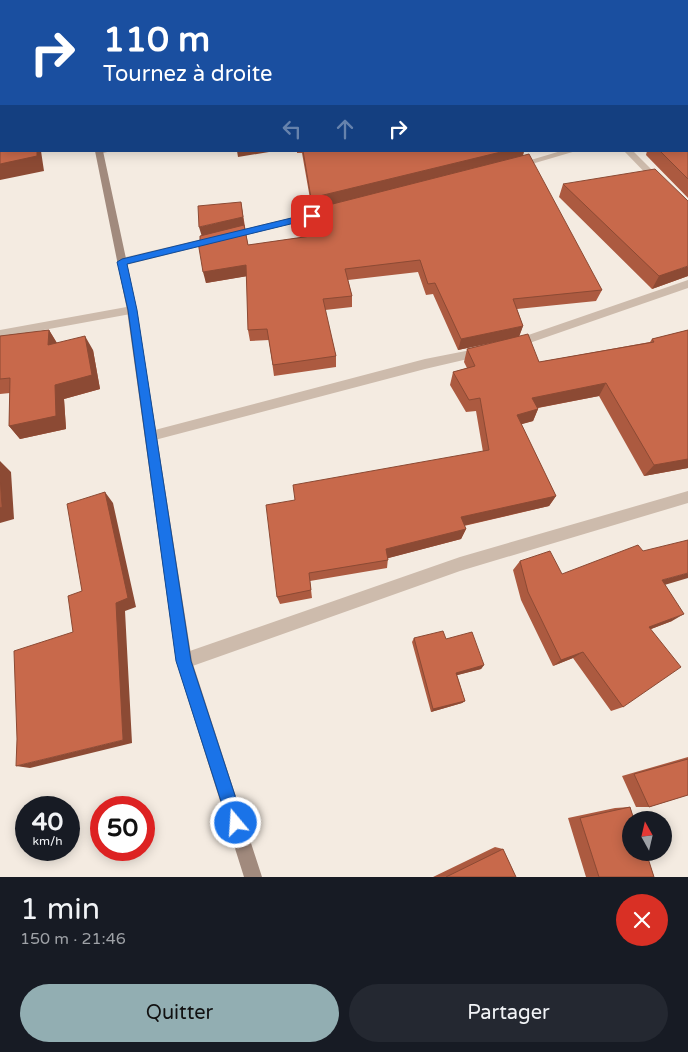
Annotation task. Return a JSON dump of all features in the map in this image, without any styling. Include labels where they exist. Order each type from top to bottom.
[{"type":"main road","points":[[102,152],[132,310],[184,661],[253,877]]},
{"type":"street","points":[[504,169],[568,152]]},
{"type":"street","points":[[629,152],[668,191]]},
{"type":"street","points":[[122,262],[341,209]]},
{"type":"street","points":[[152,436],[425,364],[519,343],[688,284]]},
{"type":"street","points":[[0,334],[132,310]]},
{"type":"street","points":[[184,661],[460,564],[688,497]]},
{"type":"building","points":[[0,152],[37,152],[37,156],[0,164]]},
{"type":"building","points":[[303,152],[501,152],[311,198]]},
{"type":"building","points":[[661,152],[688,152],[688,179]]},
{"type":"building","points":[[529,154],[602,290],[513,299],[523,326],[461,339],[435,283],[428,284],[420,260],[345,269],[352,296],[323,299],[336,356],[273,365],[267,329],[248,330],[246,265],[203,272],[198,242],[200,242],[200,236],[244,225],[248,245],[318,235],[313,209]]},
{"type":"building","points":[[655,169],[688,201],[688,266],[659,276],[563,184]]},
{"type":"building","points":[[241,202],[243,217],[199,227],[198,206]]},
{"type":"building","points":[[49,330],[48,345],[85,336],[92,375],[55,385],[56,416],[9,426],[10,378],[0,379],[0,336]]},
{"type":"building","points":[[688,330],[688,459],[654,465],[606,383],[532,398],[538,409],[517,415],[556,496],[461,517],[466,529],[386,549],[388,560],[309,573],[311,590],[277,597],[266,505],[295,500],[293,485],[489,450],[480,398],[469,400],[453,372],[475,366],[467,349],[528,334],[539,362],[654,342],[652,339]]},
{"type":"building","points":[[0,475],[2,507],[0,508]]},
{"type":"building","points":[[105,492],[128,598],[116,603],[123,740],[16,766],[14,651],[73,632],[68,596],[82,591],[67,504]]},
{"type":"building","points":[[688,540],[688,573],[662,580],[684,614],[649,627],[681,667],[623,707],[583,652],[561,660],[528,592],[520,561],[550,551],[562,574],[638,545],[643,551]]},
{"type":"building","points":[[443,631],[446,639],[472,632],[484,665],[456,673],[465,701],[433,709],[414,638]]},
{"type":"building","points":[[688,759],[688,795],[649,807],[634,774]]},
{"type":"building","points":[[630,807],[631,811],[622,811],[622,861],[649,861],[654,877],[599,877],[580,818]]},
{"type":"building","points":[[503,849],[516,877],[446,877]]},
{"type":"route","points":[[236,823],[184,661],[152,436],[132,310],[122,262],[312,216]]}]
